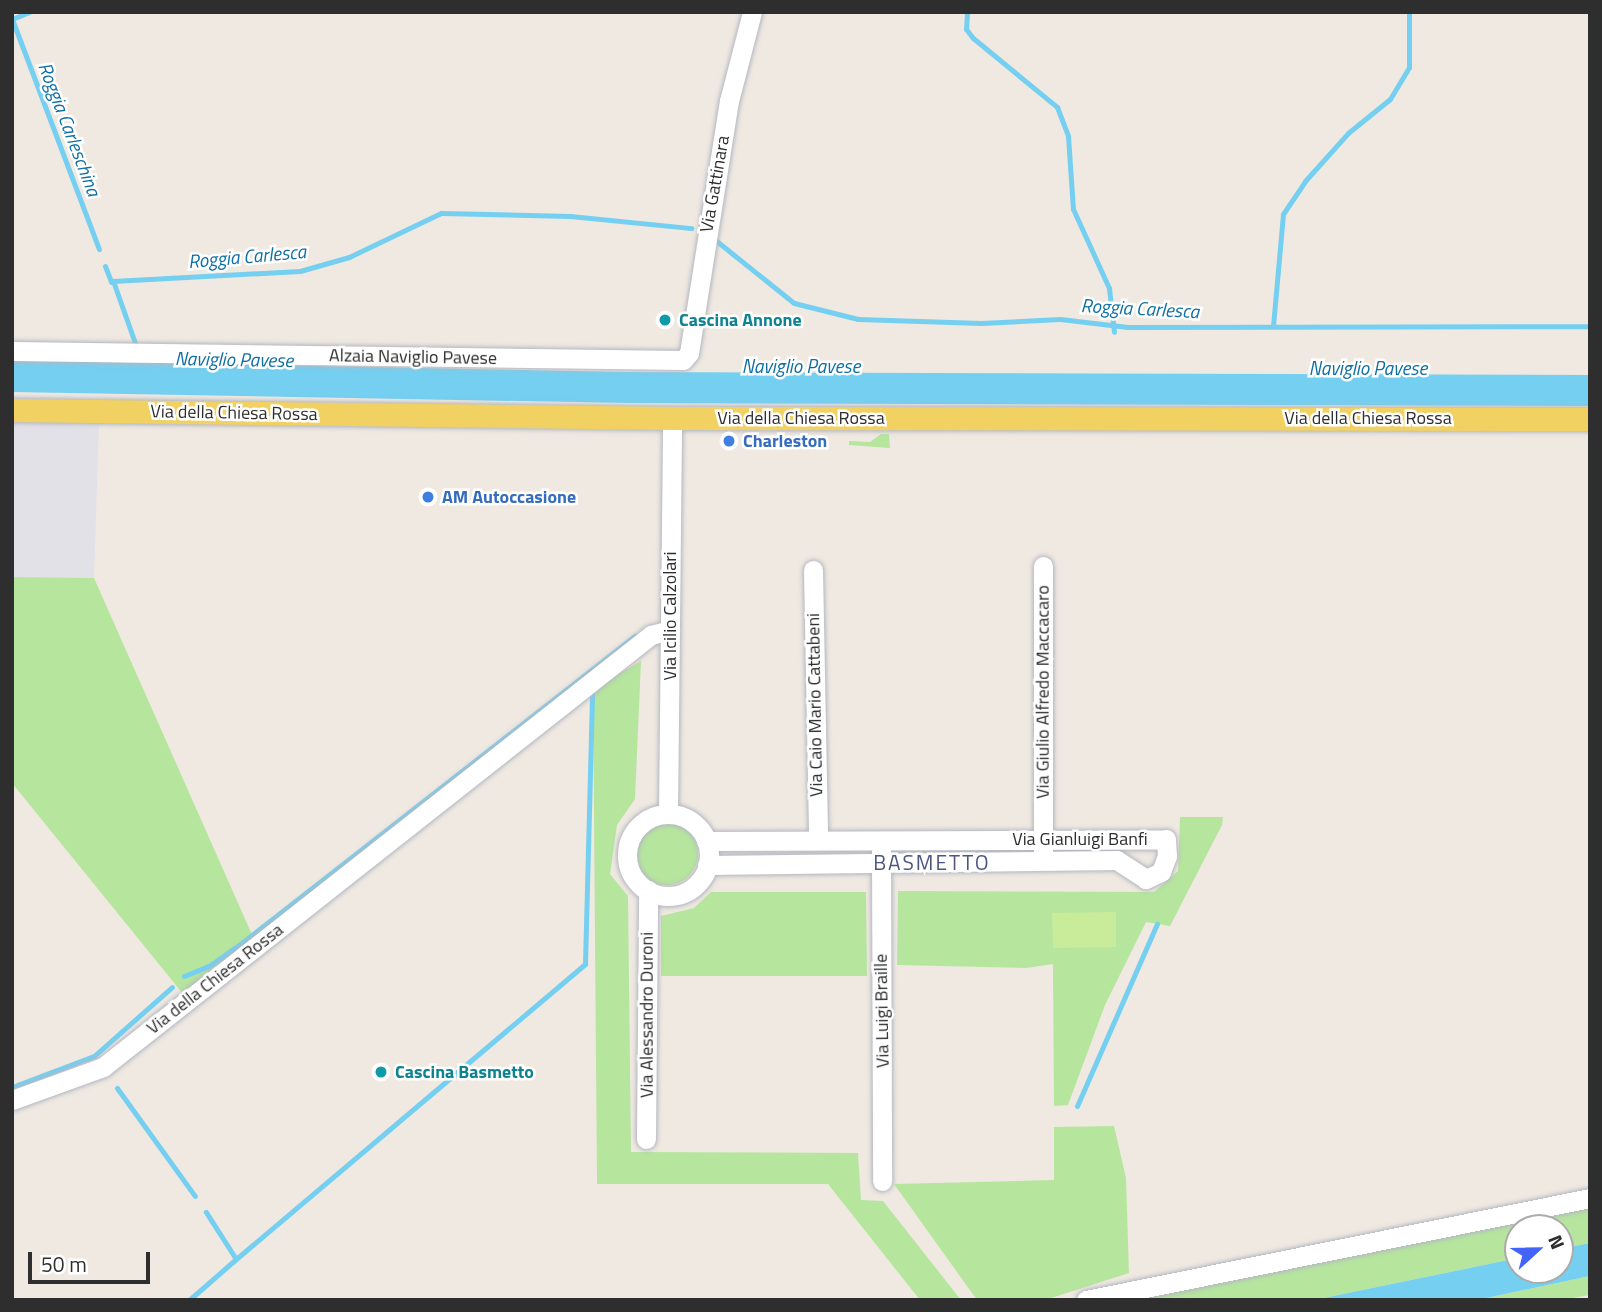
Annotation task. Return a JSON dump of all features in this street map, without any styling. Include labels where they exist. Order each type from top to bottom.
[{"type":"main road","name":"Via della Chiesa Rossa","points":[[12,410],[671,418],[1590,419]]},
{"type":"street","name":"Via Gattinara","points":[[686,357],[729,101],[752,12]]},
{"type":"street","name":"Alzaia Naviglio Pavese","points":[[12,351],[674,361],[686,357]]},
{"type":"street","name":"Via Icilio Calzolari","points":[[668,814],[671,418]]},
{"type":"street","name":"Via Giulio Alfredo Maccacaro","points":[[1042,861],[1043,566]]},
{"type":"street","name":"Via Caio Mario Cattabeni","points":[[813,570],[818,840]]},
{"type":"street","name":"Via della Chiesa Rossa","points":[[12,1100],[103,1067],[651,635],[670,630]]},
{"type":"street","points":[[668,814],[692,822],[706,841],[707,865],[699,881],[683,892],[665,895],[648,890],[630,870],[628,845],[640,824],[668,814]]},
{"type":"street","name":"Via Gianluigi Banfi","points":[[706,841],[1166,839],[1167,856],[1161,873],[1146,879],[1117,860],[707,865]]},
{"type":"street","name":"Via Luigi Braille","points":[[881,840],[882,1181]]},
{"type":"street","name":"Via Alessandro Duroni","points":[[646,1139],[648,890]]},
{"type":"street","points":[[1086,1300],[1590,1198]]},
{"type":"shaded area","points":[[12,422],[99,423],[94,578],[12,577]]},
{"type":"green space","points":[[881,434],[889,434],[890,448],[849,445],[849,441],[870,442]]},
{"type":"green space","points":[[12,577],[94,578],[257,946],[188,1000],[12,783]]},
{"type":"green space","points":[[641,661],[635,799],[617,825],[610,874],[628,896],[631,1152],[858,1153],[861,1200],[883,1201],[961,1300],[920,1300],[828,1184],[597,1184],[593,689]]},
{"type":"green space","points":[[1180,817],[1223,817],[1222,825],[1170,926],[1146,922],[1105,1005],[1068,1105],[1054,1106],[1053,964],[1026,968],[897,965],[898,891],[1154,892],[1178,871]]},
{"type":"green space","points":[[667,823],[689,832],[698,854],[689,876],[667,885],[645,876],[636,854],[645,832]]},
{"type":"green space","points":[[711,892],[866,892],[867,976],[661,976],[661,916],[694,908]]},
{"type":"green space","points":[[1116,912],[1116,947],[1053,948],[1052,913]]},
{"type":"green space","points":[[1114,1126],[1126,1178],[1129,1273],[1045,1300],[977,1300],[894,1184],[1054,1180],[1054,1127]]},
{"type":"green space","points":[[1590,1205],[1590,1243],[1574,1246],[1574,1214],[1545,1214]]},
{"type":"green space","points":[[1504,1222],[1504,1261],[1314,1300],[1112,1300]]},
{"type":"green space","points":[[1590,1276],[1590,1295],[1561,1300],[1477,1300],[1552,1284],[1574,1284],[1574,1279]]},
{"type":"water","points":[[12,360],[627,372],[1590,375],[1590,406],[628,403],[12,392]]},
{"type":"water","points":[[1590,1243],[1590,1276],[1574,1279],[1574,1246]]},
{"type":"water","points":[[1504,1261],[1504,1284],[1552,1284],[1477,1300],[1314,1300]]},
{"type":"waterway","points":[[12,19],[29,12]]},
{"type":"waterway","points":[[967,12],[966,29],[973,38],[1057,107],[1068,136],[1073,209],[1109,288],[1114,332]]},
{"type":"waterway","points":[[1273,326],[1283,214],[1305,181],[1348,133],[1390,99],[1409,67],[1409,12]]},
{"type":"waterway","name":"Roggia Carleschina","points":[[12,19],[99,249]]},
{"type":"waterway","name":"Roggia Carlesca","points":[[135,343],[113,281],[300,271],[349,257],[441,213],[570,216],[691,228]]},
{"type":"waterway","name":"Roggia Carlesca","points":[[714,239],[794,303],[858,319],[981,323],[1060,319],[1128,327],[1590,326]]},
{"type":"waterway","name":"Roggia Carleschina","points":[[105,266],[111,282]]},
{"type":"waterway","points":[[184,976],[209,966],[243,942],[634,636]]},
{"type":"waterway","points":[[236,1259],[585,964],[592,689]]},
{"type":"waterway","points":[[1077,1106],[1157,924]]},
{"type":"waterway","points":[[12,1087],[94,1056],[172,987]]},
{"type":"waterway","points":[[117,1088],[195,1196]]},
{"type":"waterway","points":[[189,1300],[236,1259],[206,1212]]},
{"type":"place","name":"Cascina Annone","points":[[665,320]]},
{"type":"place","name":"Charleston","points":[[729,441]]},
{"type":"place","name":"AM Autoccasione","points":[[428,497]]},
{"type":"place","name":"Cascina Basmetto","points":[[381,1072]]},
{"type":"district","name":"BASMETTO","points":[[932,862]]},
{"type":"water label","name":"Naviglio Pavese","points":[[234,359]]},
{"type":"water label","name":"Naviglio Pavese","points":[[801,366]]},
{"type":"water label","name":"Naviglio Pavese","points":[[1368,368]]}]
